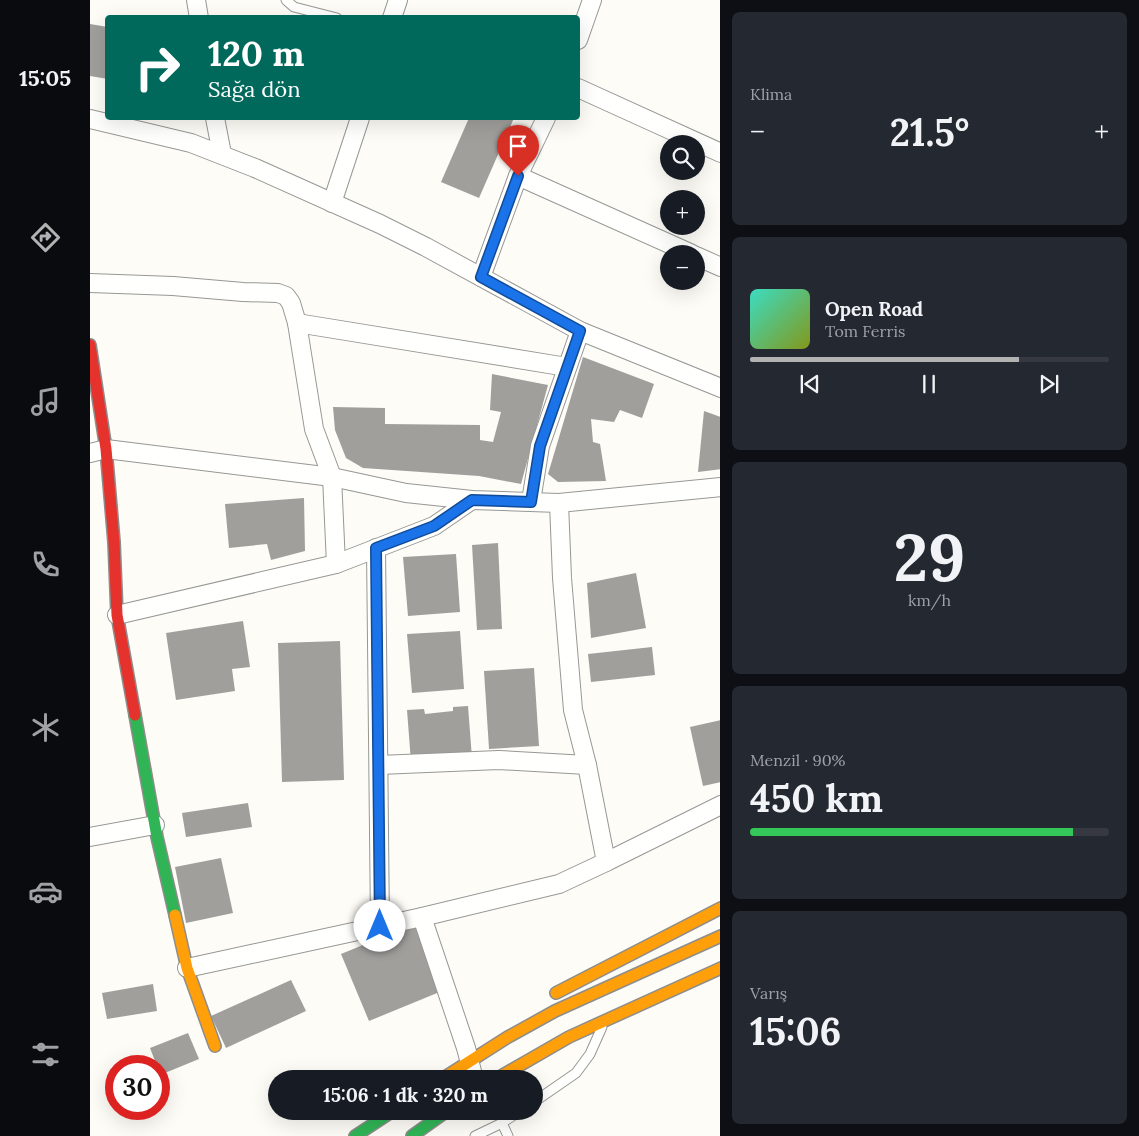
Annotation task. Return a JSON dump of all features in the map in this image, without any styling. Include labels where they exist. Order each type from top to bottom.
[{"type":"street","points":[[196,0],[198,15]]},
{"type":"street","points":[[393,15],[398,0]]},
{"type":"street","points":[[580,34],[592,0]]},
{"type":"street","points":[[580,89],[720,154]]},
{"type":"street","points":[[90,120],[181,141],[222,154],[380,224],[580,331],[720,388]]},
{"type":"street","points":[[216,120],[222,154]]},
{"type":"street","points":[[332,203],[359,120]]},
{"type":"street","points":[[481,277],[518,176],[545,120]]},
{"type":"street","points":[[518,176],[672,245]]},
{"type":"street","points":[[705,260],[720,266]]},
{"type":"street","points":[[90,283],[173,286],[278,293],[286,296],[291,303],[297,323],[314,429],[332,477],[336,564]]},
{"type":"street","points":[[297,323],[567,367]]},
{"type":"street","points":[[531,502],[540,446],[580,331]]},
{"type":"street","points":[[90,345],[98,451],[114,542],[117,615],[155,825],[187,968],[215,1046]]},
{"type":"street","points":[[98,451],[332,477],[406,493],[472,500],[559,502],[720,487]]},
{"type":"street","points":[[117,615],[336,564],[434,526],[472,500]]},
{"type":"street","points":[[559,502],[562,578],[573,710],[587,764],[606,862]]},
{"type":"street","points":[[376,548],[380,926]]},
{"type":"street","points":[[379,765],[500,760],[587,764]]},
{"type":"street","points":[[187,968],[422,917],[559,884],[720,805]]},
{"type":"street","points":[[90,837],[155,825]]},
{"type":"street","points":[[545,999],[720,908]]},
{"type":"street","points":[[422,917],[469,1051],[472,1070]]},
{"type":"street","points":[[451,1070],[469,1051],[508,1036],[555,1011],[720,936]]},
{"type":"street","points":[[510,1070],[605,1020],[720,968]]},
{"type":"street","points":[[356,1136],[379,1120]]},
{"type":"street","points":[[412,1136],[434,1120]]},
{"type":"lane","points":[[286,0],[294,7],[325,15]]},
{"type":"lane","points":[[543,1096],[576,1073],[590,1054],[605,1020]]},
{"type":"lane","points":[[475,1136],[508,1120]]},
{"type":"lane","points":[[502,1124],[508,1136]]},
{"type":"building","points":[[90,24],[105,26],[105,78],[90,76]]},
{"type":"building","points":[[468,120],[513,120],[479,198],[441,182]]},
{"type":"building","points":[[583,357],[654,384],[642,418],[620,410],[614,422],[591,419],[593,442],[600,444],[606,481],[558,482],[548,474]]},
{"type":"building","points":[[492,374],[548,385],[521,484],[479,476],[363,468],[346,458],[335,430],[333,407],[385,408],[385,424],[480,425],[480,440],[493,442],[501,412],[490,410]]},
{"type":"building","points":[[704,411],[720,417],[720,469],[698,472]]},
{"type":"building","points":[[304,498],[305,551],[271,560],[267,544],[229,548],[225,504]]},
{"type":"building","points":[[498,543],[502,629],[477,630],[472,545]]},
{"type":"building","points":[[456,554],[460,612],[408,616],[403,557]]},
{"type":"building","points":[[636,573],[646,628],[591,638],[587,583]]},
{"type":"building","points":[[243,621],[250,667],[232,669],[235,691],[176,700],[166,633]]},
{"type":"building","points":[[460,631],[464,689],[412,693],[407,634]]},
{"type":"building","points":[[340,641],[344,780],[282,782],[278,643]]},
{"type":"building","points":[[652,647],[655,675],[591,682],[588,654]]},
{"type":"building","points":[[534,668],[539,746],[489,749],[484,671]]},
{"type":"building","points":[[468,706],[472,758],[411,762],[407,710],[424,709],[425,714],[453,711],[453,707]]},
{"type":"building","points":[[720,720],[720,782],[703,786],[690,727]]},
{"type":"building","points":[[248,803],[252,827],[186,837],[182,813]]},
{"type":"building","points":[[221,858],[233,913],[186,923],[175,867]]},
{"type":"building","points":[[414,924],[442,991],[369,1021],[341,954]]},
{"type":"building","points":[[291,980],[306,1011],[226,1048],[211,1016]]},
{"type":"building","points":[[153,984],[157,1011],[107,1019],[102,993]]},
{"type":"building","points":[[188,1033],[199,1059],[170,1071],[170,1055],[153,1055],[150,1048]]},
{"type":"traffic: fast","points":[[135,715],[157,837],[175,915]]},
{"type":"traffic: fast","points":[[355,1136],[379,1120]]},
{"type":"traffic: fast","points":[[412,1136],[434,1120]]},
{"type":"traffic: slow","points":[[556,993],[720,909]]},
{"type":"traffic: slow","points":[[175,915],[187,968],[215,1046]]},
{"type":"traffic: slow","points":[[456,1070],[508,1037],[555,1011],[720,936]]},
{"type":"traffic: slow","points":[[512,1070],[569,1037],[720,968]]},
{"type":"traffic: jam","points":[[90,345],[106,449],[114,542],[117,615],[135,715]]},
{"type":"route","points":[[380,926],[376,548],[434,526],[472,500],[531,502],[540,446],[580,331],[481,277],[518,176]]}]
